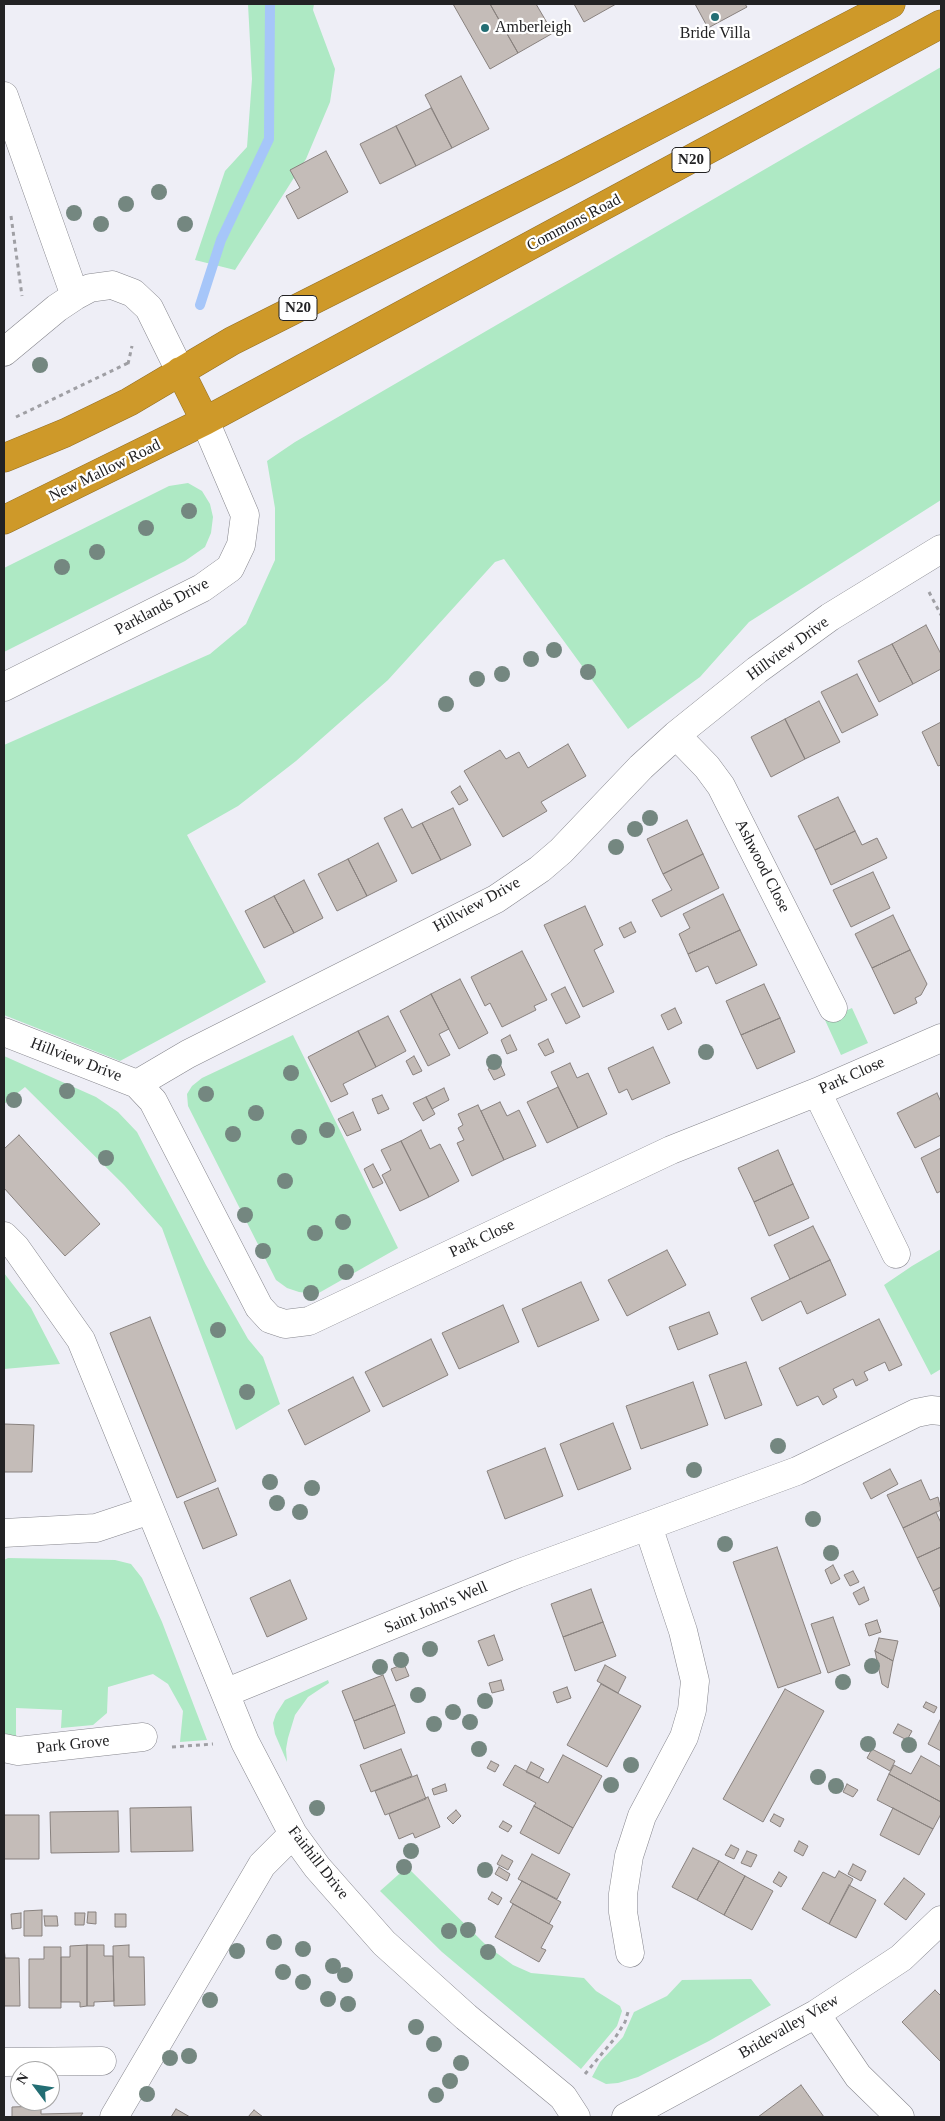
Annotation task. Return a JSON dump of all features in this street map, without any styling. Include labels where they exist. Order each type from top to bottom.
[{"type":"highway","name":"N20","points":[[4,458],[113,410],[232,341],[566,174],[891,4]]},
{"type":"highway","name":"Commons Road","points":[[205,421],[941,24]]},
{"type":"highway","points":[[180,371],[205,421]]},
{"type":"highway","name":"New Mallow Road","points":[[4,520],[205,421]]},
{"type":"street","points":[[4,96],[75,296]]},
{"type":"street","points":[[4,352],[57,308],[75,296],[90,288],[112,286],[133,293],[148,308],[180,371]]},
{"type":"street","name":"Parklands Drive","points":[[4,687],[202,588],[230,568],[241,545],[246,516],[205,421]]},
{"type":"street","name":"Hillview Drive","points":[[4,1032],[137,1084],[188,1054],[496,899],[540,869],[561,850],[640,766],[757,670],[830,618],[941,549]]},
{"type":"street","name":"Ashwood Close","points":[[676,735],[707,767],[721,786],[833,1008]]},
{"type":"street","name":"Park Close","points":[[137,1084],[153,1101],[259,1307],[270,1319],[285,1324],[309,1321],[671,1150],[816,1092],[941,1038]]},
{"type":"street","points":[[816,1092],[896,1254]]},
{"type":"street","name":"Fairhill Drive","points":[[4,1236],[16,1248],[81,1340],[245,1742],[293,1834],[317,1866],[384,1943],[466,2017],[563,2097],[576,2117]]},
{"type":"street","name":"Saint John's Well","points":[[225,1694],[516,1574],[797,1472],[916,1413],[931,1410],[941,1411]]},
{"type":"street","points":[[4,1533],[96,1528],[150,1510]]},
{"type":"street","points":[[630,1953],[623,1912],[623,1894],[629,1856],[642,1816],[684,1737],[692,1710],[695,1681],[683,1631],[648,1526]]},
{"type":"street","name":"Park Grove","points":[[4,1748],[18,1751],[143,1737]]},
{"type":"street","points":[[114,2117],[262,1865],[293,1834]]},
{"type":"street","name":"Bridevalley View","points":[[626,2117],[816,2014],[901,1958],[941,1920]]},
{"type":"street","points":[[816,2014],[858,2076],[900,2117]]},
{"type":"street","points":[[4,2062],[102,2060]]},
{"type":"path","points":[[10,210],[22,299]]},
{"type":"path","points":[[128,364],[134,338]]},
{"type":"path","points":[[143,1737],[170,1748],[245,1742]]},
{"type":"path","points":[[585,2074],[615,2038],[625,2022],[628,2012]]},
{"type":"green space","points":[[248,4],[314,4],[313,10],[335,69],[330,102],[306,159],[235,270],[195,260],[225,171],[247,147],[252,79]]},
{"type":"green space","points":[[941,67],[941,500],[749,622],[700,677],[628,729],[504,559],[495,562],[388,680],[296,761],[238,806],[187,835],[266,982],[268,981],[120,1061],[4,1015],[4,745],[210,654],[246,624],[275,560],[275,508],[267,461],[295,442]]},
{"type":"green space","points":[[188,483],[202,491],[210,504],[213,517],[211,533],[205,547],[185,561],[4,652],[4,568],[169,486]]},
{"type":"green space","points":[[852,1008],[868,1043],[841,1055],[825,1020]]},
{"type":"green space","points":[[293,1035],[398,1248],[317,1294],[299,1292],[287,1288],[276,1280],[188,1106],[187,1094],[192,1086],[202,1078]]},
{"type":"green space","points":[[4,1056],[96,1097],[118,1112],[137,1132],[206,1265],[248,1339],[263,1357],[280,1404],[236,1430],[162,1228],[124,1185],[25,1087],[4,1104]]},
{"type":"green space","points":[[941,1249],[941,1369],[931,1375],[884,1285]]},
{"type":"green space","points":[[4,1273],[31,1308],[60,1364],[4,1369]]},
{"type":"green space","points":[[8,1558],[115,1560],[131,1564],[142,1578],[162,1622],[207,1740],[180,1742],[183,1711],[168,1684],[153,1674],[108,1687],[107,1713],[93,1725],[61,1728],[62,1710],[16,1708],[16,1737],[4,1733],[4,1560]]},
{"type":"green space","points":[[328,1680],[329,1683],[308,1697],[295,1715],[286,1749],[287,1762],[275,1734],[273,1723],[276,1714],[285,1700]]},
{"type":"green space","points":[[407,1867],[487,1946],[513,1965],[531,1973],[584,1978],[596,1991],[620,2006],[622,2011],[617,2026],[581,2069],[442,1952],[380,1891]]},
{"type":"green space","points":[[751,1979],[771,2005],[709,2041],[638,2077],[618,2083],[606,2084],[592,2077],[600,2062],[623,2037],[634,2012],[667,1996],[682,1980]]},
{"type":"building","name":"Amberleigh","points":[[453,4],[490,4],[518,53],[490,69]]},
{"type":"building","points":[[490,4],[536,4],[553,33],[518,53]]},
{"type":"building","points":[[574,4],[616,4],[584,22]]},
{"type":"building","name":"Bride Villa","points":[[695,4],[745,4],[747,7],[708,28]]},
{"type":"building","points":[[461,76],[489,129],[452,148],[425,95]]},
{"type":"building","points":[[431,108],[452,148],[416,166],[396,126]]},
{"type":"building","points":[[396,126],[416,166],[380,184],[360,144]]},
{"type":"building","points":[[326,151],[348,192],[298,219],[286,196],[300,188],[290,170]]},
{"type":"building","points":[[926,625],[941,654],[941,669],[913,684],[892,644]]},
{"type":"building","points":[[892,644],[913,684],[879,702],[858,661]]},
{"type":"building","points":[[857,674],[878,715],[842,733],[821,692]]},
{"type":"building","points":[[819,701],[840,742],[805,759],[785,719]]},
{"type":"building","points":[[785,719],[805,759],[771,777],[751,737]]},
{"type":"building","points":[[941,722],[941,765],[938,766],[922,732]]},
{"type":"building","points":[[568,744],[586,776],[541,802],[547,811],[503,837],[464,771],[500,750],[506,759],[519,752],[528,768]]},
{"type":"building","points":[[460,786],[468,800],[459,805],[451,792]]},
{"type":"building","points":[[838,797],[855,831],[815,850],[798,816]]},
{"type":"building","points":[[453,808],[471,845],[441,860],[422,823]]},
{"type":"building","points":[[402,809],[412,828],[422,823],[441,860],[412,874],[384,818]]},
{"type":"building","points":[[687,820],[703,854],[663,874],[647,839]]},
{"type":"building","points":[[855,831],[862,845],[877,838],[887,858],[831,885],[815,850]]},
{"type":"building","points":[[378,843],[397,881],[367,896],[348,859]]},
{"type":"building","points":[[703,854],[719,888],[661,917],[652,900],[672,890],[663,874]]},
{"type":"building","points":[[348,859],[367,896],[337,911],[318,874]]},
{"type":"building","points":[[873,872],[890,908],[851,927],[833,890]]},
{"type":"building","points":[[304,880],[323,918],[294,933],[274,896]]},
{"type":"building","points":[[723,894],[740,930],[688,954],[679,934],[690,928],[683,914]]},
{"type":"building","points":[[274,896],[294,933],[264,948],[245,911]]},
{"type":"building","points":[[585,906],[603,945],[594,950],[614,992],[583,1007],[544,925]]},
{"type":"building","points":[[893,915],[910,950],[872,968],[855,934]]},
{"type":"building","points":[[631,922],[636,932],[624,938],[619,928]]},
{"type":"building","points":[[740,930],[757,965],[716,984],[708,966],[696,972],[688,954]]},
{"type":"building","points":[[910,950],[927,984],[921,995],[915,998],[917,1003],[894,1014],[872,968]]},
{"type":"building","points":[[522,951],[547,1000],[534,1006],[536,1010],[502,1027],[490,1003],[485,1006],[471,977]]},
{"type":"building","points":[[460,979],[488,1033],[459,1049],[431,994]]},
{"type":"building","points":[[764,984],[780,1018],[741,1035],[726,1001]]},
{"type":"building","points":[[565,987],[580,1017],[566,1024],[551,994]]},
{"type":"building","points":[[431,994],[449,1029],[439,1034],[450,1055],[428,1066],[400,1011]]},
{"type":"building","points":[[675,1008],[682,1023],[668,1030],[661,1015]]},
{"type":"building","points":[[388,1016],[406,1051],[376,1067],[358,1031]]},
{"type":"building","points":[[780,1018],[795,1052],[757,1069],[741,1035]]},
{"type":"building","points":[[358,1031],[376,1067],[343,1084],[348,1094],[331,1102],[308,1057]]},
{"type":"building","points":[[510,1035],[517,1050],[507,1054],[501,1040]]},
{"type":"building","points":[[548,1039],[554,1052],[545,1056],[538,1044]]},
{"type":"building","points":[[653,1047],[670,1083],[632,1100],[627,1089],[619,1093],[608,1068]]},
{"type":"building","points":[[414,1056],[422,1071],[413,1075],[406,1061]]},
{"type":"building","points":[[570,1063],[577,1078],[588,1073],[607,1114],[578,1128],[551,1072]]},
{"type":"building","points":[[500,1064],[505,1075],[494,1080],[488,1069]]},
{"type":"building","points":[[558,1087],[578,1128],[547,1143],[527,1102]]},
{"type":"building","points":[[444,1088],[449,1100],[432,1109],[426,1097]]},
{"type":"building","points":[[937,1093],[941,1102],[941,1135],[915,1148],[897,1113]]},
{"type":"building","points":[[382,1095],[389,1109],[378,1114],[372,1099]]},
{"type":"building","points":[[426,1097],[435,1114],[423,1121],[413,1103]]},
{"type":"building","points":[[500,1102],[507,1116],[519,1110],[536,1146],[504,1160],[481,1111]]},
{"type":"building","points":[[478,1105],[504,1160],[472,1176],[457,1143],[464,1140],[458,1128],[463,1125],[458,1114]]},
{"type":"building","points":[[353,1112],[361,1130],[347,1136],[338,1119]]},
{"type":"building","points":[[421,1130],[430,1149],[440,1144],[459,1181],[429,1197],[401,1141]]},
{"type":"building","points":[[19,1135],[100,1224],[65,1256],[4,1188],[4,1149]]},
{"type":"building","points":[[401,1141],[429,1197],[400,1211],[382,1175],[391,1170],[381,1150]]},
{"type":"building","points":[[941,1148],[941,1191],[937,1193],[921,1158]]},
{"type":"building","points":[[778,1150],[793,1184],[754,1202],[738,1168]]},
{"type":"building","points":[[373,1164],[383,1183],[373,1188],[364,1169]]},
{"type":"building","points":[[793,1184],[809,1218],[769,1236],[754,1202]]},
{"type":"building","points":[[813,1226],[830,1260],[790,1279],[774,1245]]},
{"type":"building","points":[[667,1250],[686,1285],[627,1316],[608,1280]]},
{"type":"building","points":[[830,1260],[846,1295],[807,1314],[801,1301],[762,1321],[751,1298]]},
{"type":"building","points":[[581,1282],[599,1320],[538,1347],[522,1309]]},
{"type":"building","points":[[503,1305],[519,1342],[459,1369],[442,1333]]},
{"type":"building","points":[[709,1312],[718,1334],[678,1350],[669,1327]]},
{"type":"building","points":[[150,1317],[216,1481],[177,1498],[110,1333]]},
{"type":"building","points":[[879,1319],[902,1365],[889,1371],[885,1362],[864,1372],[868,1380],[856,1386],[853,1379],[833,1389],[837,1397],[823,1405],[818,1396],[797,1406],[779,1368]]},
{"type":"building","points":[[431,1339],[448,1375],[383,1407],[365,1372]]},
{"type":"building","points":[[746,1362],[762,1405],[725,1419],[709,1375]]},
{"type":"building","points":[[353,1377],[370,1411],[305,1445],[288,1410]]},
{"type":"building","points":[[693,1382],[708,1425],[641,1449],[626,1406]]},
{"type":"building","points":[[613,1423],[631,1469],[578,1490],[560,1444]]},
{"type":"building","points":[[4,1424],[34,1425],[32,1472],[4,1472]]},
{"type":"building","points":[[545,1448],[563,1496],[505,1519],[487,1471]]},
{"type":"building","points":[[890,1469],[898,1484],[871,1499],[863,1483]]},
{"type":"building","points":[[921,1480],[930,1500],[938,1497],[941,1510],[903,1528],[887,1495]]},
{"type":"building","points":[[218,1488],[237,1535],[203,1549],[184,1502]]},
{"type":"building","points":[[936,1512],[941,1523],[941,1547],[917,1558],[903,1528]]},
{"type":"building","points":[[777,1547],[821,1673],[778,1688],[733,1562]]},
{"type":"building","points":[[941,1547],[941,1587],[933,1591],[917,1558]]},
{"type":"building","points":[[833,1565],[840,1579],[831,1584],[825,1570]]},
{"type":"building","points":[[853,1571],[859,1582],[850,1586],[844,1575]]},
{"type":"building","points":[[290,1580],[307,1619],[267,1637],[250,1598]]},
{"type":"building","points":[[864,1587],[869,1600],[859,1605],[853,1593]]},
{"type":"building","points":[[941,1587],[941,1609],[933,1591]]},
{"type":"building","points":[[591,1589],[603,1622],[563,1637],[551,1604]]},
{"type":"building","points":[[833,1617],[850,1665],[828,1673],[811,1624]]},
{"type":"building","points":[[877,1620],[881,1632],[869,1636],[865,1624]]},
{"type":"building","points":[[603,1622],[616,1656],[575,1671],[563,1637]]},
{"type":"building","points":[[494,1635],[503,1660],[488,1666],[478,1641]]},
{"type":"building","points":[[879,1638],[898,1641],[893,1661],[875,1651]]},
{"type":"building","points":[[875,1651],[893,1661],[888,1688],[882,1684]]},
{"type":"building","points":[[404,1664],[409,1676],[396,1681],[391,1669]]},
{"type":"building","points":[[605,1665],[626,1677],[618,1693],[597,1681]]},
{"type":"building","points":[[383,1675],[395,1705],[354,1721],[342,1691]]},
{"type":"building","points":[[501,1680],[504,1690],[492,1693],[489,1683]]},
{"type":"building","points":[[601,1684],[641,1706],[607,1767],[567,1745]]},
{"type":"building","points":[[567,1687],[571,1698],[557,1703],[553,1692]]},
{"type":"building","points":[[785,1689],[824,1711],[763,1822],[723,1799]]},
{"type":"building","points":[[926,1702],[937,1707],[934,1713],[923,1707]]},
{"type":"building","points":[[395,1705],[405,1733],[364,1749],[354,1721]]},
{"type":"building","points":[[941,1718],[941,1751],[928,1744]]},
{"type":"building","points":[[898,1724],[912,1731],[907,1740],[893,1733]]},
{"type":"building","points":[[401,1749],[412,1776],[371,1792],[360,1765]]},
{"type":"building","points":[[872,1749],[895,1761],[890,1771],[867,1758]]},
{"type":"building","points":[[563,1755],[602,1776],[573,1828],[534,1806],[536,1803],[503,1785],[515,1765],[548,1783]]},
{"type":"building","points":[[921,1756],[941,1767],[941,1802],[889,1774],[894,1765],[911,1774]]},
{"type":"building","points":[[491,1761],[499,1765],[495,1772],[487,1768]]},
{"type":"building","points":[[531,1762],[544,1769],[539,1778],[526,1772]]},
{"type":"building","points":[[889,1774],[941,1802],[941,1814],[933,1829],[877,1800]]},
{"type":"building","points":[[417,1775],[426,1799],[385,1815],[375,1791]]},
{"type":"building","points":[[445,1784],[447,1791],[434,1795],[432,1789]]},
{"type":"building","points":[[847,1784],[858,1790],[853,1797],[843,1792]]},
{"type":"building","points":[[428,1797],[440,1827],[415,1838],[413,1833],[399,1839],[389,1814]]},
{"type":"building","points":[[534,1806],[573,1828],[559,1854],[520,1833]]},
{"type":"building","points":[[191,1807],[193,1851],[131,1852],[130,1808]]},
{"type":"building","points":[[893,1808],[933,1829],[919,1855],[880,1835]]},
{"type":"building","points":[[456,1810],[461,1816],[453,1824],[447,1818]]},
{"type":"building","points":[[118,1811],[119,1852],[51,1853],[50,1812]]},
{"type":"building","points":[[774,1814],[784,1819],[780,1827],[770,1821]]},
{"type":"building","points":[[4,1815],[39,1815],[39,1859],[4,1859]]},
{"type":"building","points":[[503,1821],[512,1826],[508,1832],[499,1827]]},
{"type":"building","points":[[799,1841],[808,1846],[803,1856],[794,1851]]},
{"type":"building","points":[[731,1845],[739,1849],[734,1859],[725,1855]]},
{"type":"building","points":[[693,1848],[719,1861],[697,1900],[672,1887]]},
{"type":"building","points":[[747,1851],[757,1855],[751,1867],[741,1863]]},
{"type":"building","points":[[532,1854],[570,1874],[557,1899],[518,1879]]},
{"type":"building","points":[[502,1855],[513,1861],[508,1870],[497,1864]]},
{"type":"building","points":[[719,1861],[745,1876],[724,1915],[697,1900]]},
{"type":"building","points":[[853,1864],[866,1871],[861,1881],[848,1874]]},
{"type":"building","points":[[499,1867],[510,1874],[507,1881],[495,1874]]},
{"type":"building","points":[[839,1871],[853,1879],[829,1924],[802,1909],[823,1872],[835,1878]]},
{"type":"building","points":[[779,1872],[787,1877],[781,1887],[773,1882]]},
{"type":"building","points":[[745,1876],[773,1891],[752,1930],[724,1915]]},
{"type":"building","points":[[904,1878],[925,1894],[906,1920],[884,1904]]},
{"type":"building","points":[[522,1881],[561,1902],[549,1924],[510,1902]]},
{"type":"building","points":[[849,1885],[876,1900],[856,1938],[829,1924]]},
{"type":"building","points":[[492,1892],[502,1898],[498,1905],[488,1899]]},
{"type":"building","points":[[513,1904],[553,1926],[541,1948],[546,1950],[539,1962],[495,1937]]},
{"type":"building","points":[[42,1910],[42,1936],[24,1936],[24,1911]]},
{"type":"building","points":[[88,1912],[96,1912],[96,1924],[87,1923]]},
{"type":"building","points":[[21,1913],[21,1928],[12,1929],[11,1914]]},
{"type":"building","points":[[75,1913],[85,1913],[84,1925],[75,1925]]},
{"type":"building","points":[[115,1914],[126,1914],[126,1927],[115,1927]]},
{"type":"building","points":[[44,1916],[57,1916],[58,1926],[45,1926]]},
{"type":"building","points":[[87,1945],[87,2006],[80,2007],[80,2002],[61,2002],[61,1957],[70,1957],[70,1946]]},
{"type":"building","points":[[87,1945],[104,1945],[104,1956],[113,1956],[114,2001],[94,2002],[94,2006],[87,2006]]},
{"type":"building","points":[[129,1945],[129,1957],[144,1957],[145,2005],[114,2006],[113,1946]]},
{"type":"building","points":[[4,1946],[5,1958],[19,1958],[20,2006],[4,2006]]},
{"type":"building","points":[[44,1947],[61,1947],[61,2008],[29,2008],[29,1959],[44,1959]]},
{"type":"building","points":[[935,1990],[941,1996],[941,2062],[902,2022]]},
{"type":"building","points":[[801,2085],[824,2117],[758,2117]]},
{"type":"building","points":[[176,2109],[190,2117],[171,2117]]},
{"type":"building","points":[[254,2110],[263,2117],[248,2117]]},
{"type":"building","points":[[12,2111],[41,2111],[41,2114],[83,2113],[80,2117],[12,2117]]},
{"type":"waterway","points":[[200,305],[221,240],[269,139],[270,4]]},
{"type":"place","name":"Bride Villa","points":[[715,17]]},
{"type":"place","name":"Amberleigh","points":[[485,28]]}]
